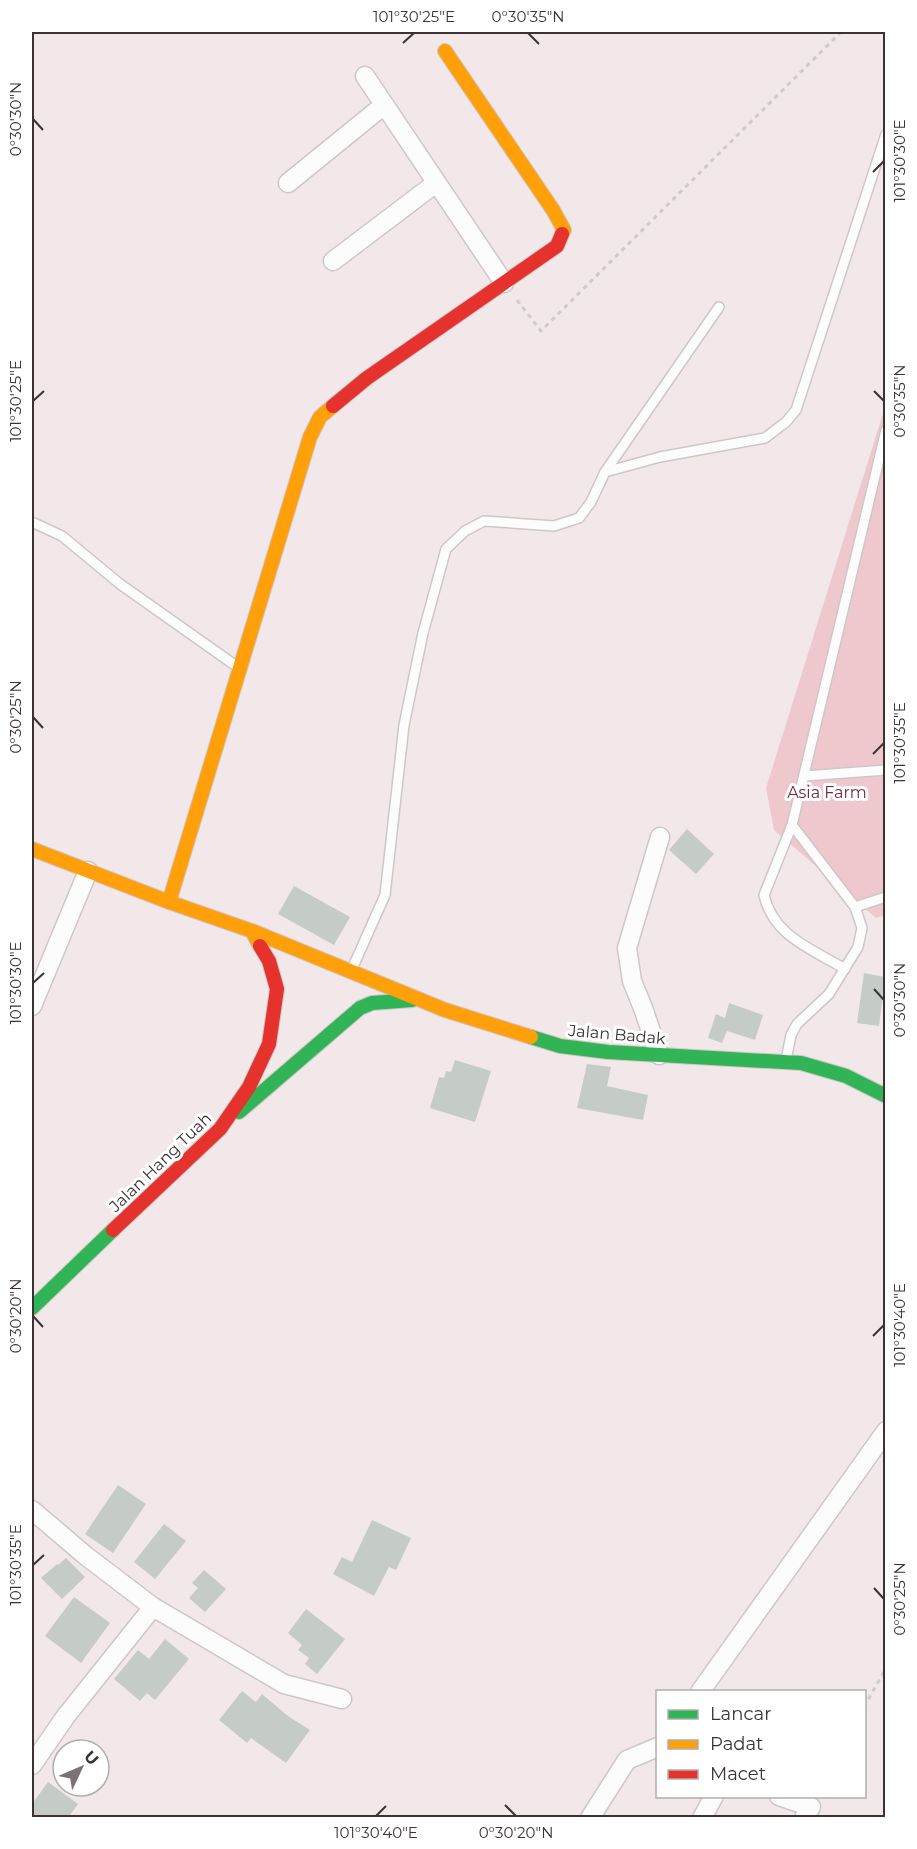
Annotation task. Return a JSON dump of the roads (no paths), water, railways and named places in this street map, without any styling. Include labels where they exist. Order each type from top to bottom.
[{"type":"street","points":[[169,902],[310,437],[320,417],[367,378],[557,246],[564,230],[554,210],[445,51]]},
{"type":"street","points":[[364,76],[504,283]]},
{"type":"street","points":[[288,183],[384,105]]},
{"type":"street","points":[[333,261],[436,183]]},
{"type":"street","points":[[659,1055],[632,981],[627,948],[660,837]]},
{"type":"street","points":[[32,849],[169,902],[252,931]]},
{"type":"street","points":[[32,1006],[88,871]]},
{"type":"street","name":"Jalan Badak","points":[[252,931],[351,970],[418,1000],[560,1046],[608,1052],[801,1063],[846,1076],[885,1096]]},
{"type":"street","name":"Jalan Hang Tuah","points":[[32,1308],[220,1129],[249,1086],[269,1044],[277,988],[269,961],[252,931]]},
{"type":"street","points":[[220,1129],[360,1008],[372,1003],[418,1000]]},
{"type":"street","points":[[700,1690],[885,1431]]},
{"type":"street","points":[[32,1509],[86,1556],[153,1607],[284,1684],[342,1699]]},
{"type":"street","points":[[32,1765],[66,1716],[153,1607]]},
{"type":"street","points":[[590,1818],[627,1760],[656,1747]]},
{"type":"street","points":[[702,1818],[713,1798]]},
{"type":"street","points":[[781,1798],[811,1807],[804,1818]]},
{"type":"lane","points":[[605,472],[660,457],[765,438],[786,422],[796,410],[885,134]]},
{"type":"lane","points":[[351,970],[385,895],[404,725],[423,633],[446,549],[465,531],[484,520],[554,526],[579,518],[591,501],[605,472],[719,307]]},
{"type":"lane","points":[[845,969],[785,934],[767,907],[764,895],[792,825],[885,430]]},
{"type":"lane","points":[[34,523],[62,536],[120,584],[241,669]]},
{"type":"lane","points":[[804,776],[885,770]]},
{"type":"lane","points":[[786,1062],[791,1035],[797,1024],[829,994],[858,947],[862,928],[855,907],[792,825]]},
{"type":"lane","points":[[855,907],[885,897]]},
{"type":"park label","name":"Asia Farm","points":[[827,792]]}]
